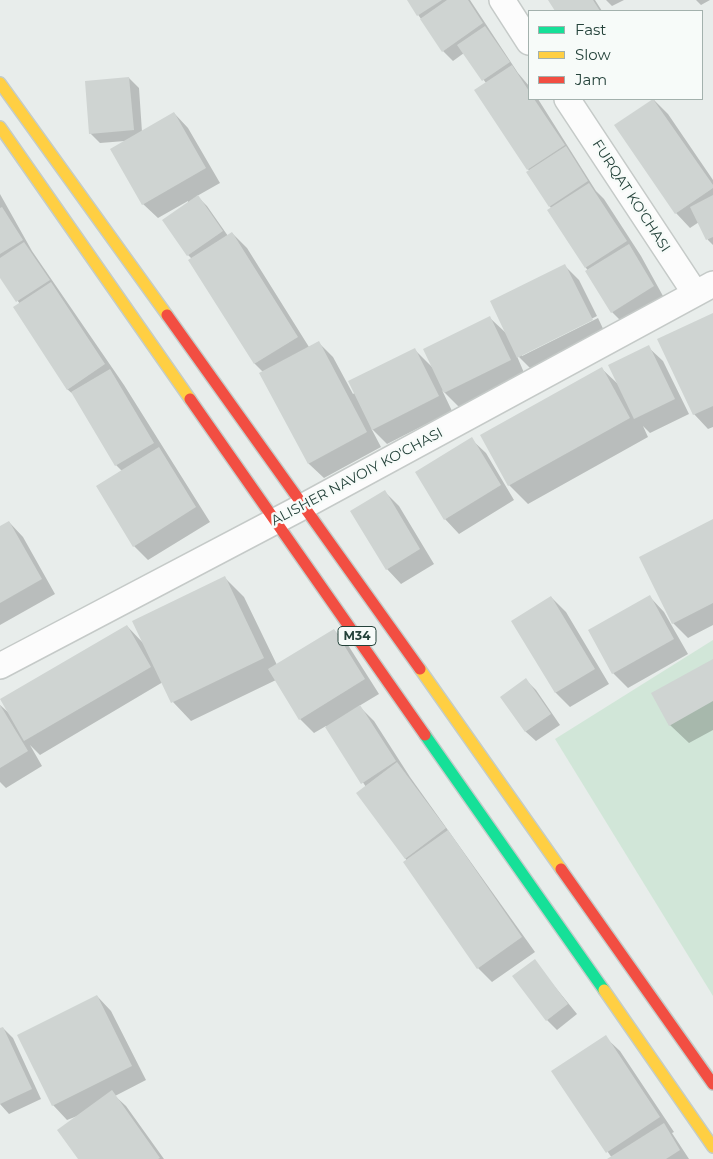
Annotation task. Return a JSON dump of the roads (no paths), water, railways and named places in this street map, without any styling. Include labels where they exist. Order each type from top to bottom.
[{"type":"main road","name":"M34","points":[[0,83],[304,506],[713,1084]]},
{"type":"main road","name":"M34","points":[[0,127],[713,1147]]},
{"type":"street","points":[[502,0],[528,40]]},
{"type":"street","name":"FURQAT KO'CHASI","points":[[568,100],[704,289]]},
{"type":"street","name":"ALISHER NAVOIY KO'CHASI","points":[[0,666],[304,506],[704,289]]}]
